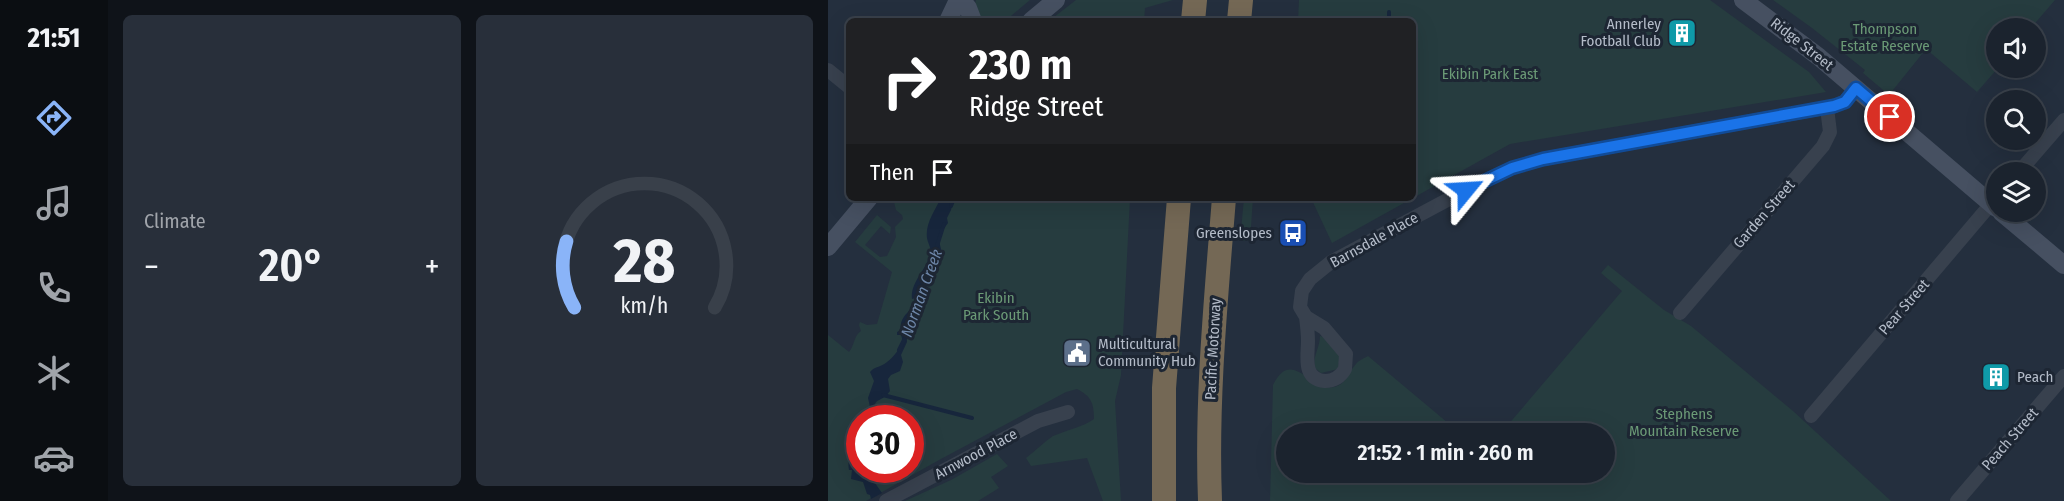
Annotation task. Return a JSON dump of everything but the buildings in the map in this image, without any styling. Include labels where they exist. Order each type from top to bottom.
[{"type":"highway","points":[[1239,18],[1241,0]]},
{"type":"highway","points":[[1164,501],[1164,388],[1179,201]]},
{"type":"highway","name":"Pacific Motorway","points":[[1210,501],[1210,404],[1224,201]]},
{"type":"street","points":[[951,18],[960,0],[968,8],[972,18]]},
{"type":"street","points":[[1022,18],[1039,0]]},
{"type":"street","points":[[1035,18],[1056,0]]},
{"type":"street","name":"Ridge Street","points":[[1743,0],[1795,38],[1986,196]]},
{"type":"street","points":[[828,70],[846,85]]},
{"type":"street","name":"Barnsdale Place","points":[[1306,317],[1300,307],[1302,291],[1310,279],[1322,269],[1479,183],[1512,168],[1543,159],[1827,108],[1841,104],[1856,88]]},
{"type":"street","name":"Garden Street","points":[[1680,313],[1822,146],[1830,132],[1827,108]]},
{"type":"street","points":[[2028,162],[2064,120]]},
{"type":"street","points":[[828,247],[866,201]]},
{"type":"street","name":"Pear Street","points":[[1811,416],[1986,217]]},
{"type":"street","name":"Ridge Street","points":[[2016,222],[2064,265]]},
{"type":"street","name":"Peach Street","points":[[1957,501],[2064,376]]},
{"type":"street","name":"Arnwood Place","points":[[886,501],[1038,421],[1068,412]]},
{"type":"green space","points":[[976,0],[1030,0],[1009,18],[980,18],[974,7]]},
{"type":"green space","points":[[1076,0],[1173,0],[1145,8],[1144,18],[1053,18]]},
{"type":"green space","name":"Ekibin Park East","points":[[1299,0],[1710,0],[1809,72],[1826,92],[1510,144],[1416,196],[1416,18],[1298,18]]},
{"type":"green space","name":"Thompson Estate Reserve","points":[[1773,0],[2055,0],[2040,18],[1986,18],[1986,78],[1989,78],[1977,92],[1926,49],[1889,95],[1863,73],[1865,70]]},
{"type":"green space","name":"Ekibin Park South","points":[[894,201],[1130,201],[1121,375],[1115,401],[1121,501],[1103,501],[1087,458],[1031,466],[1026,458],[1053,436],[1094,419],[1091,401],[1086,394],[1077,389],[1066,392],[924,468],[924,405],[846,405],[846,483],[898,483],[866,501],[828,501],[828,335],[849,352],[861,331],[860,322],[867,325],[877,324],[892,272],[855,242],[877,215],[891,227],[890,234],[881,226],[865,245],[880,257],[887,256],[896,237],[895,227],[903,219],[896,210]]},
{"type":"green space","points":[[1244,201],[1253,201],[1250,241],[1240,241]]},
{"type":"green space","points":[[1312,201],[1408,201],[1332,243]]},
{"type":"green space","name":"Stephens Mountain Reserve","points":[[1608,265],[1664,310],[1691,326],[1793,411],[1891,501],[1270,501],[1273,385],[1280,374],[1287,370],[1294,370],[1325,387],[1334,387],[1342,384],[1357,363],[1368,356],[1448,423],[1276,423],[1276,483],[1615,483],[1615,423],[1510,423],[1622,291],[1601,273]]},
{"type":"green space","points":[[1320,336],[1329,338],[1340,356],[1338,369],[1321,373],[1315,368]]},
{"type":"green space","points":[[997,454],[1008,466],[991,477],[999,488],[978,501],[905,501],[951,480]]},
{"type":"water","points":[[939,201],[953,201],[947,218],[948,223],[938,237],[941,258],[930,274],[924,296],[908,323],[907,342],[901,355],[903,362],[900,371],[888,379],[890,391],[875,405],[870,405],[868,398],[874,381],[870,372],[885,364],[898,350],[903,342],[901,335],[897,335],[897,332],[901,330],[904,317],[918,302],[918,297],[912,299],[912,293],[915,282],[930,256],[928,228]]},
{"type":"water","points":[[863,483],[875,483],[882,493],[871,499]]},
{"type":"waterway","points":[[1389,12],[1389,18]]},
{"type":"waterway","name":"Norman Creek","points":[[951,206],[953,201]]},
{"type":"waterway","name":"Norman Creek","points":[[937,246],[944,224]]},
{"type":"waterway","name":"Norman Creek","points":[[899,350],[920,301]]},
{"type":"waterway","points":[[883,395],[972,418]]},
{"type":"place","name":"Annerley Football Club","points":[[1682,33]]},
{"type":"place","name":"Greenslopes","points":[[1293,233]]},
{"type":"place","name":"Multicultural Community Hub","points":[[1077,353]]},
{"type":"place","name":"Peach","points":[[1996,377]]},
{"type":"route","points":[[1466,190],[1499,173],[1543,159],[1834,106],[1845,102],[1856,88],[1890,117]]}]
